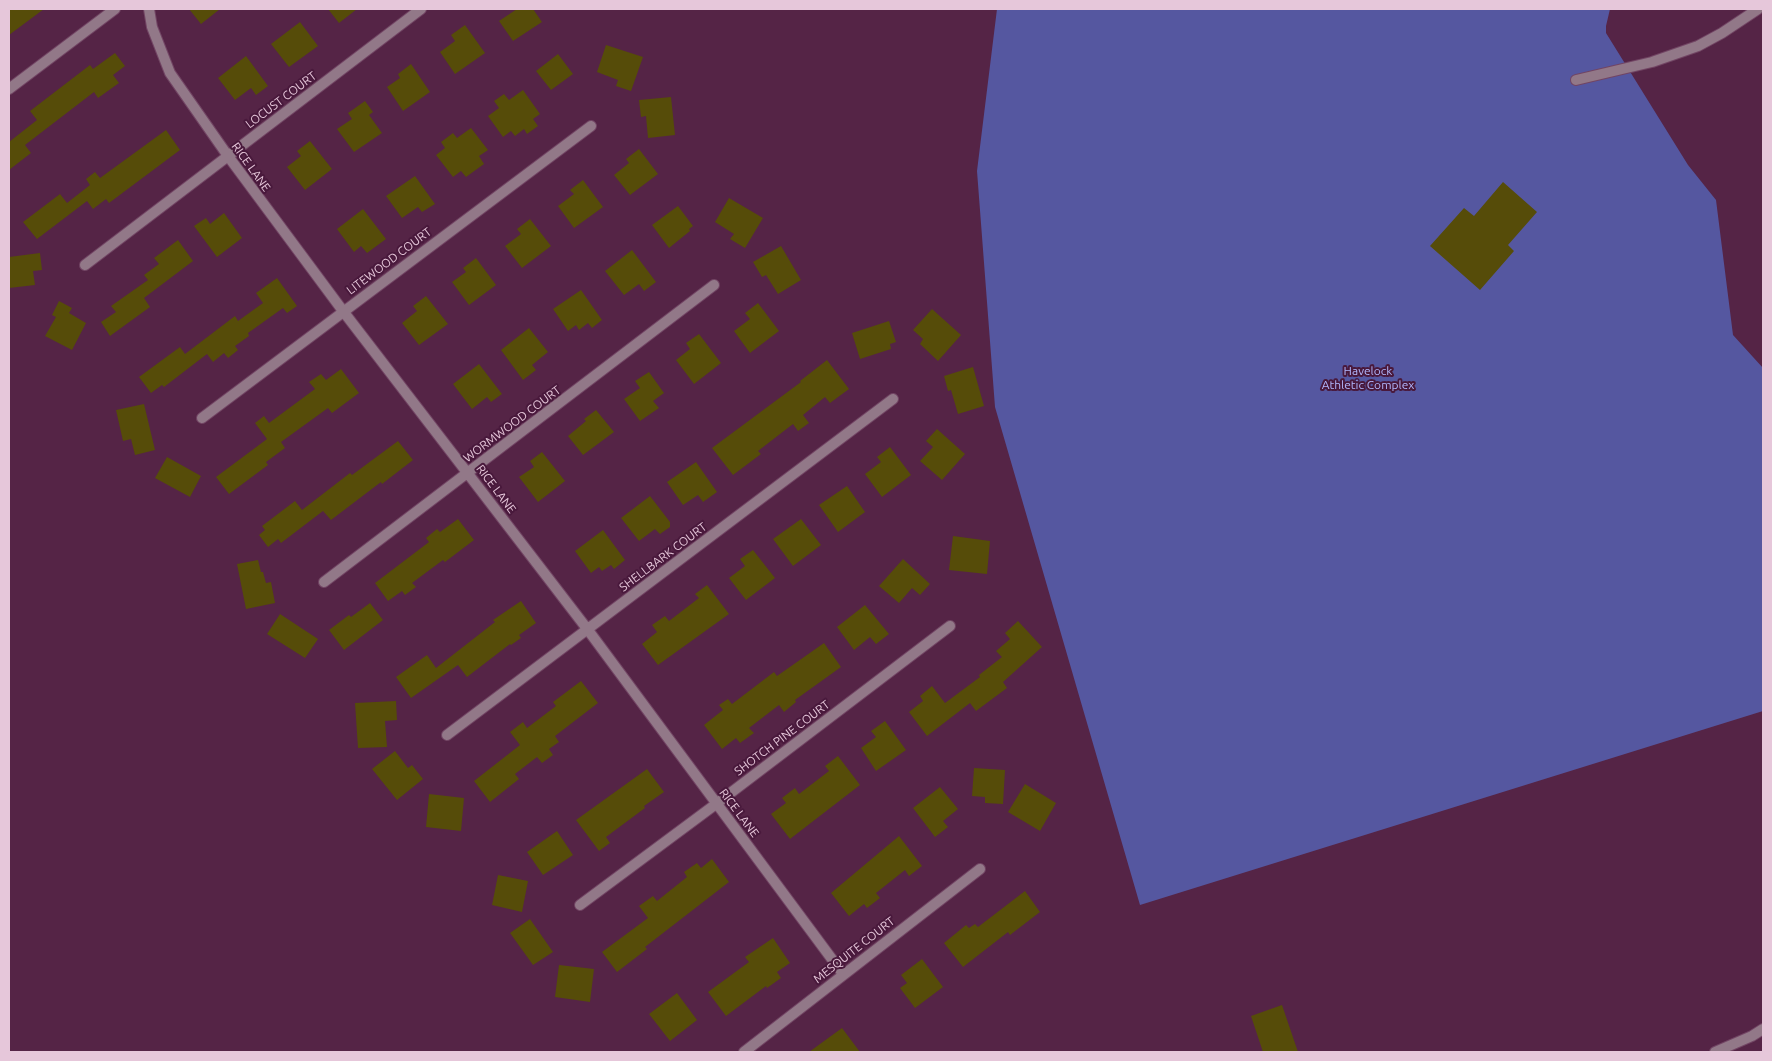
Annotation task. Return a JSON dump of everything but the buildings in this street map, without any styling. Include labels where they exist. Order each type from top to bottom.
[{"type":"street","points":[[9,90],[115,9]]},
{"type":"street","name":"RICE LANE","points":[[149,9],[152,27],[170,73],[228,156],[343,311],[588,630],[843,974]]},
{"type":"street","name":"LOCUST COURT","points":[[85,265],[421,9]]},
{"type":"street","points":[[1576,80],[1652,62],[1698,46],[1722,33],[1758,9]]},
{"type":"street","name":"LITEWOOD COURT","points":[[202,418],[591,126]]},
{"type":"street","name":"WORMWOOD COURT","points":[[324,582],[714,284]]},
{"type":"street","name":"SHELLBARK COURT","points":[[447,735],[893,399]]},
{"type":"street","name":"SHOTCH PINE COURT","points":[[580,904],[716,804],[950,626]]},
{"type":"street","name":"MESQUITE COURT","points":[[744,1052],[980,869]]},
{"type":"street","points":[[1714,1052],[1752,1036],[1763,1029]]},
{"type":"green space","name":"Havelock Athletic Complex","points":[[997,9],[1610,9],[1606,33],[1688,165],[1716,200],[1733,335],[1763,368],[1763,711],[1140,905],[995,407],[977,171]]}]
